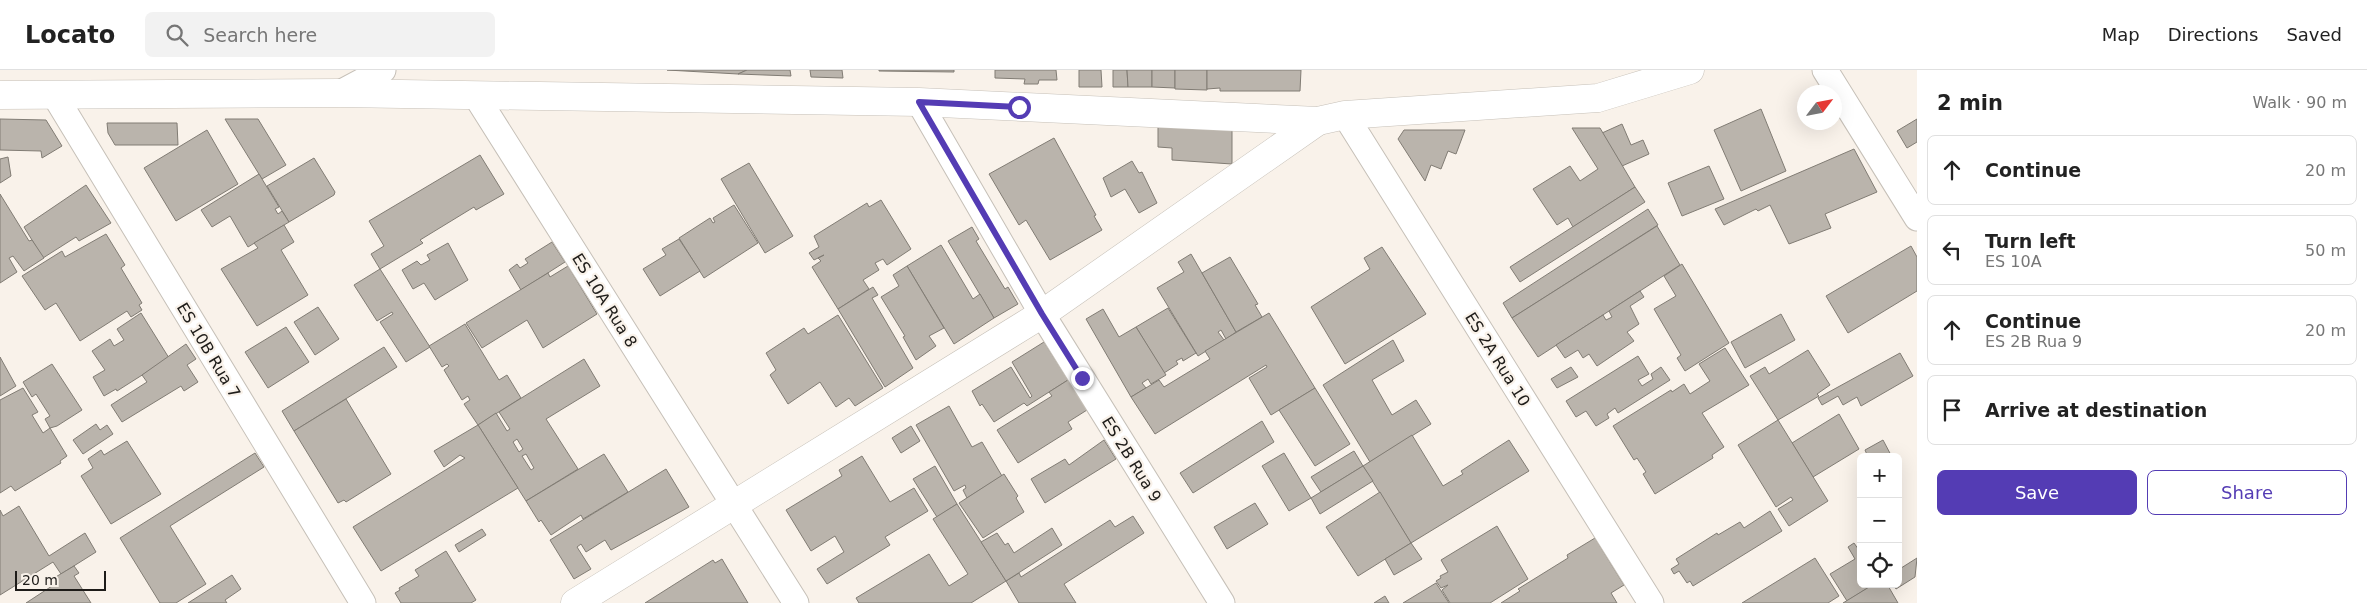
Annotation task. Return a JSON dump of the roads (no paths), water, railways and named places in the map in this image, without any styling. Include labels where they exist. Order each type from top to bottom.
[{"type":"street","points":[[340,93],[383,70]]},
{"type":"street","points":[[0,96],[340,93],[919,102],[1318,121],[1345,114],[1598,98],[1690,70]]},
{"type":"street","points":[[1825,70],[1917,218]]},
{"type":"street","name":"ES 10B Rua 7","points":[[55,96],[363,603]]},
{"type":"street","name":"ES 10A Rua 8","points":[[476,96],[796,603]]},
{"type":"street","name":"ES 2B Rua 9","points":[[919,102],[1042,314],[1222,603]]},
{"type":"street","name":"ES 2A Rua 10","points":[[1345,114],[1650,603]]},
{"type":"street","points":[[575,603],[1042,314],[1318,121]]}]
